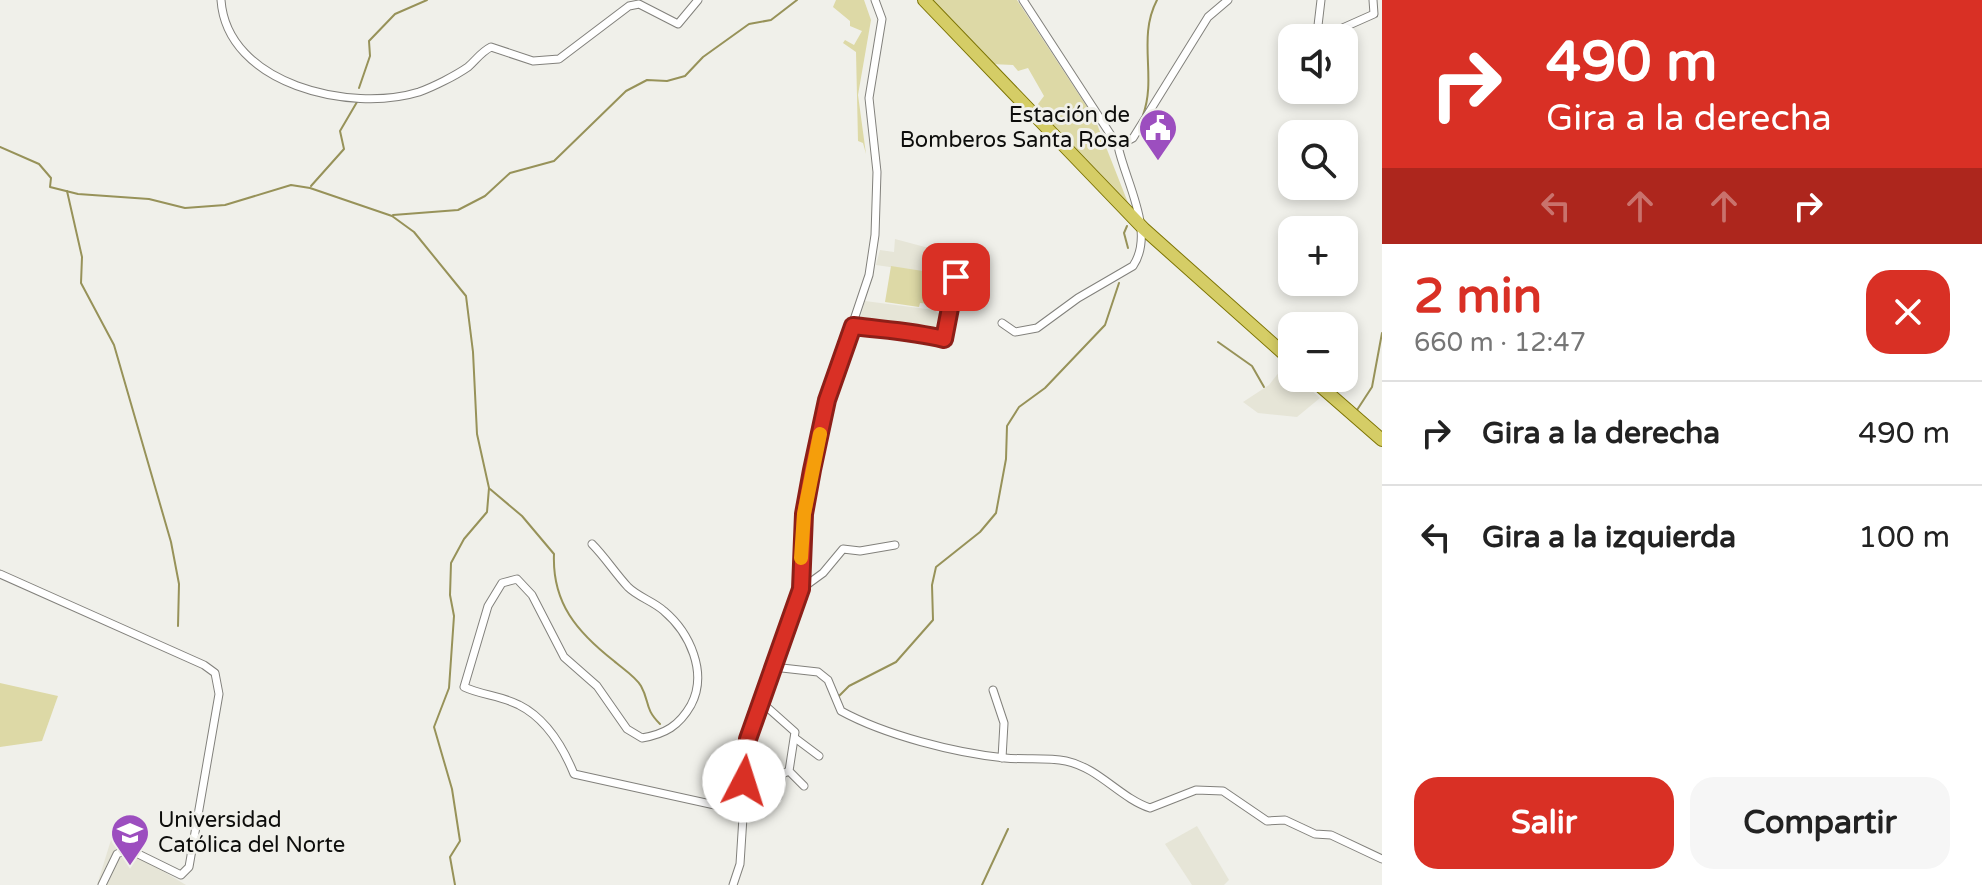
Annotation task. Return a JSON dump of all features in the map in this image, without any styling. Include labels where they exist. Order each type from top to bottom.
[{"type":"main road","points":[[924,0],[1138,222],[1278,348]]},
{"type":"main road","points":[[1327,392],[1382,440]]},
{"type":"street","points":[[221,0],[222,10],[243,55],[280,80],[339,97],[387,97],[419,92],[467,67],[491,47],[546,63],[559,59],[629,6],[639,4],[678,24],[698,0]]},
{"type":"street","points":[[733,885],[740,864],[748,739],[759,700],[801,589],[804,514],[827,400],[869,275],[877,216],[877,172],[869,98],[882,19],[875,0]]},
{"type":"street","points":[[1002,323],[1015,332],[1037,328],[1078,298],[1133,266],[1141,243],[1137,199],[1123,170],[1118,146],[1023,0]]},
{"type":"street","points":[[1118,146],[1133,138],[1208,17],[1228,0]]},
{"type":"street","points":[[1321,0],[1317,34],[1338,30],[1374,14],[1373,0]]},
{"type":"street","points":[[853,326],[893,332],[903,329],[944,339],[956,277]]},
{"type":"street","points":[[592,544],[630,589],[663,610],[680,627],[693,652],[700,675],[693,701],[680,723],[661,735],[642,738],[627,729],[597,686],[564,657],[538,613],[532,595],[517,579],[502,583],[488,606],[464,687],[518,704],[543,722],[566,754],[574,774],[742,811]]},
{"type":"street","points":[[801,589],[823,573],[843,549],[860,551],[895,545]]},
{"type":"street","points":[[0,574],[180,653],[215,673],[219,694],[196,837],[187,870],[181,875],[128,849],[117,854],[102,885]]},
{"type":"street","points":[[773,667],[818,672],[828,680],[841,711],[933,744],[1002,758],[1063,760],[1084,767],[1136,803],[1150,808],[1196,790],[1223,791],[1267,821],[1285,820],[1315,834],[1331,835],[1382,859]]},
{"type":"street","points":[[993,690],[1004,723],[1002,758]]},
{"type":"street","points":[[759,700],[788,722],[795,738],[819,756]]},
{"type":"street","points":[[789,771],[795,738]]},
{"type":"street","points":[[789,771],[804,786]]},
{"type":"street","points":[[778,797],[782,774],[789,771]]},
{"type":"shaded area","points":[[836,0],[864,0],[871,20],[858,95],[866,154],[863,143],[858,141],[856,52],[843,43],[845,40],[854,45],[862,31],[850,26],[850,21],[833,7]]},
{"type":"shaded area","points":[[931,0],[1017,0],[1095,119],[1132,213],[1042,118],[1038,104],[1044,96],[1028,68],[1018,71],[1013,65],[991,64]]},
{"type":"shaded area","points":[[895,239],[940,251],[944,275],[876,265],[880,250],[894,252]]},
{"type":"shaded area","points":[[891,266],[948,275],[942,305],[920,303],[919,307],[885,302]]},
{"type":"shaded area","points":[[865,301],[934,310],[947,320],[943,333],[859,322]]},
{"type":"shaded area","points":[[1278,374],[1278,392],[1313,392],[1320,398],[1297,417],[1258,413],[1243,402],[1269,385]]},
{"type":"shaded area","points":[[0,683],[58,696],[42,741],[0,747]]},
{"type":"shaded area","points":[[1197,826],[1229,880],[1224,885],[1192,885],[1165,844]]},
{"type":"shaded area","name":"Universidad Católica del Norte","points":[[111,840],[186,885],[97,885]]},
{"type":"waterway","points":[[359,88],[370,56],[369,41],[395,14],[427,0]]},
{"type":"waterway","points":[[393,215],[458,210],[485,196],[510,173],[554,161],[626,91],[647,80],[667,81],[685,76],[703,57],[749,24],[771,20],[797,0]]},
{"type":"waterway","points":[[1143,115],[1148,86],[1148,29],[1157,0]]},
{"type":"waterway","points":[[311,186],[344,149],[340,131],[357,102]]},
{"type":"waterway","points":[[0,147],[39,164],[51,178],[50,187],[78,194],[149,199],[185,208],[225,205],[291,185],[310,188],[392,216],[414,232],[466,296],[473,352],[477,434],[489,488],[487,512],[464,539],[451,563],[450,595],[454,616],[449,688],[434,727],[452,789],[460,841],[450,857],[455,885]]},
{"type":"waterway","points":[[67,191],[82,257],[81,283],[114,345],[171,542],[179,584],[178,626]]},
{"type":"waterway","points":[[1127,226],[1124,233],[1128,248]]},
{"type":"waterway","points":[[839,696],[849,686],[896,662],[933,620],[932,585],[936,567],[980,532],[996,513],[1006,459],[1007,426],[1019,407],[1045,388],[1105,325],[1119,283]]},
{"type":"waterway","points":[[1357,410],[1372,387],[1382,333]]},
{"type":"waterway","points":[[1218,342],[1252,366],[1264,387]]},
{"type":"waterway","points":[[490,489],[522,516],[554,554],[557,587],[569,615],[589,639],[639,683],[649,709],[660,724]]},
{"type":"waterway","points":[[982,885],[1008,829]]},
{"type":"slow traffic","points":[[801,558],[804,514],[820,434]]},
{"type":"place","name":"Estación de Bomberos Santa Rosa","points":[[1158,162]]},
{"type":"place","name":"Universidad Católica del Norte","points":[[130,867]]},
{"type":"route","points":[[744,781],[748,739],[759,700],[801,589],[804,514],[812,470],[827,400],[853,326],[893,332],[903,329],[944,339],[956,277]]}]
